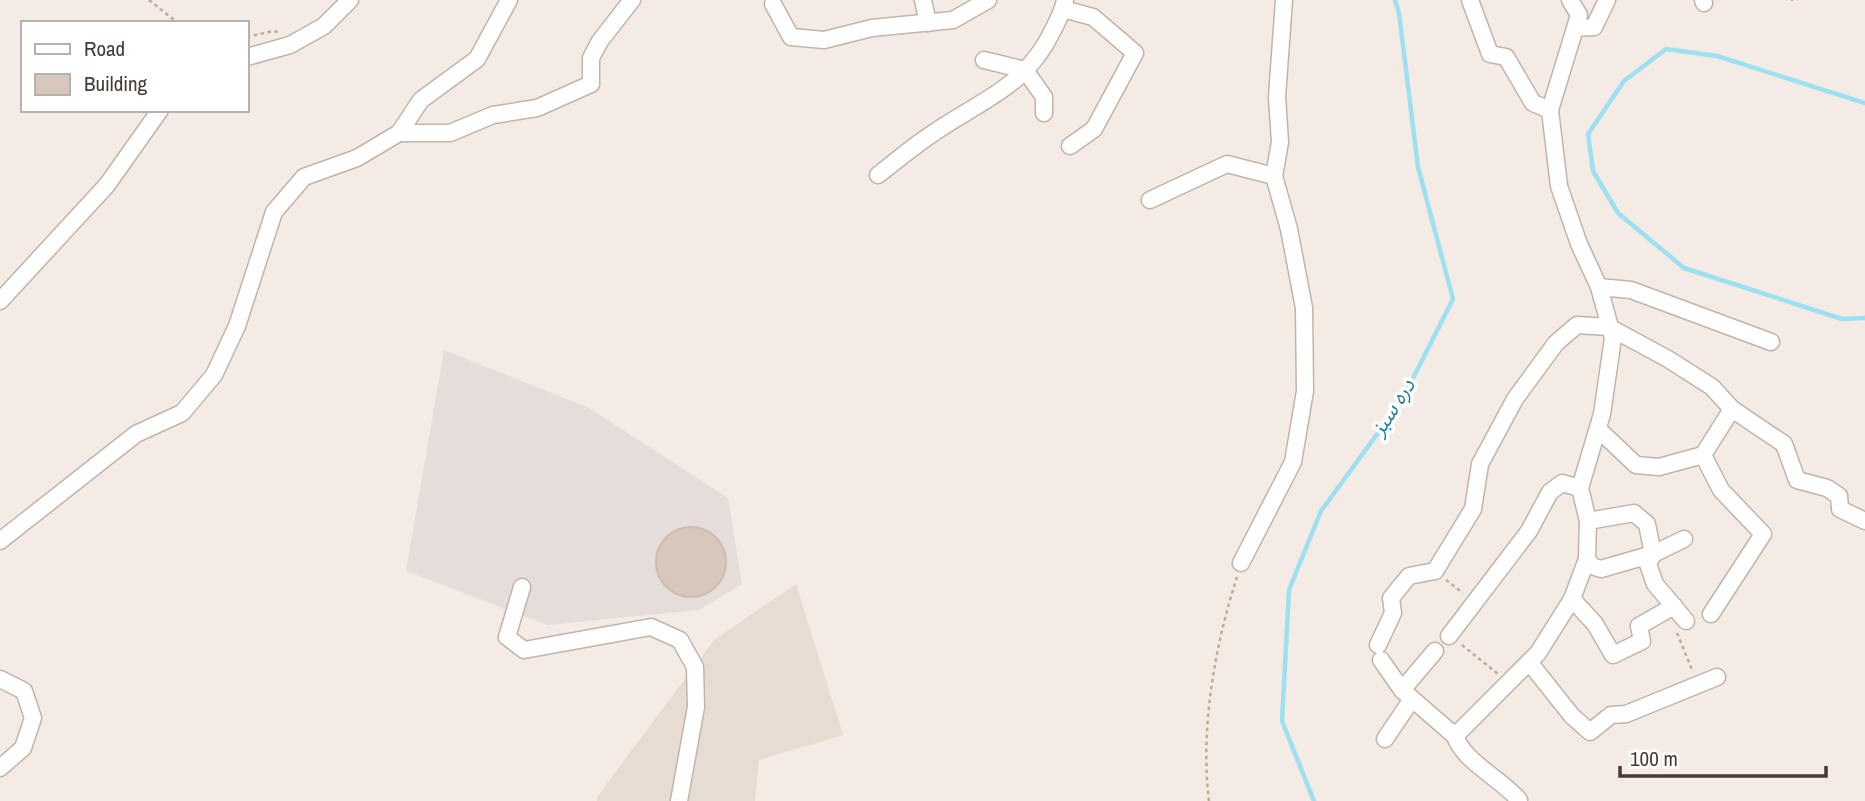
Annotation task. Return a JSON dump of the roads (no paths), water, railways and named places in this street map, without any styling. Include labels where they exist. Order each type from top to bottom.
[{"type":"street","points":[[248,57],[290,45],[324,26],[350,0]]},
{"type":"street","points":[[0,541],[136,434],[182,413],[214,375],[237,326],[274,212],[304,177],[357,158],[399,133],[421,100],[477,59],[509,0]]},
{"type":"street","points":[[399,133],[450,133],[493,115],[537,107],[591,84],[591,58],[600,41],[632,0]]},
{"type":"street","points":[[923,0],[928,23]]},
{"type":"street","points":[[774,4],[792,37],[824,40],[872,28],[953,20],[988,0]]},
{"type":"street","points":[[1241,563],[1293,462],[1305,391],[1304,308],[1289,229],[1274,176],[1280,142],[1278,97],[1284,0]]},
{"type":"street","points":[[1470,0],[1490,54],[1506,57],[1534,103],[1550,110]]},
{"type":"street","points":[[1455,736],[1538,653],[1572,599],[1587,559],[1588,521],[1580,488],[1602,414],[1613,338],[1599,287],[1579,244],[1559,186],[1550,110],[1579,15],[1570,0]]},
{"type":"street","points":[[1576,28],[1594,27],[1607,0]]},
{"type":"street","points":[[878,175],[929,135],[983,105],[1012,84],[1044,50],[1064,5],[1093,17],[1135,53],[1094,129],[1070,146]]},
{"type":"street","points":[[984,60],[1025,70],[1044,97],[1044,113]]},
{"type":"street","points":[[0,301],[107,185],[159,112]]},
{"type":"street","points":[[1150,200],[1227,164],[1274,176]]},
{"type":"street","points":[[1599,287],[1632,290],[1771,342]]},
{"type":"street","points":[[1519,800],[1507,786],[1475,762],[1458,745],[1455,736],[1407,694],[1380,652],[1394,613],[1391,597],[1409,576],[1435,571],[1473,509],[1480,464],[1515,399],[1556,343],[1577,324],[1609,327],[1712,387],[1732,409],[1784,444],[1797,480],[1827,488],[1839,496],[1840,509],[1865,521]]},
{"type":"street","points":[[1598,429],[1636,465],[1659,467],[1703,455],[1732,409]]},
{"type":"street","points":[[1703,455],[1721,489],[1763,534],[1712,614]]},
{"type":"street","points":[[1449,636],[1529,531],[1550,492],[1562,483],[1580,488]]},
{"type":"street","points":[[1588,521],[1633,513],[1647,524],[1653,554],[1648,564],[1655,584],[1686,621]]},
{"type":"street","points":[[1587,559],[1592,566],[1601,569],[1653,554],[1684,539]]},
{"type":"street","points":[[522,587],[508,637],[524,650],[650,627],[680,640],[695,667],[696,707],[679,801]]},
{"type":"street","points":[[1572,599],[1595,624],[1613,655],[1642,640],[1639,626],[1674,606]]},
{"type":"street","points":[[1385,739],[1407,694],[1435,651]]},
{"type":"street","points":[[1530,662],[1572,716],[1590,732],[1611,715],[1626,713],[1717,677]]},
{"type":"street","points":[[0,679],[24,691],[33,718],[23,748],[0,768]]},
{"type":"waterway","name":"دره سبز","points":[[1314,801],[1282,721],[1289,590],[1321,511],[1402,400],[1453,299],[1418,167],[1399,13],[1395,0]]},
{"type":"waterway","points":[[1865,103],[1717,56],[1666,49],[1624,81],[1588,134],[1593,171],[1618,213],[1684,268],[1842,319],[1865,318]]}]
